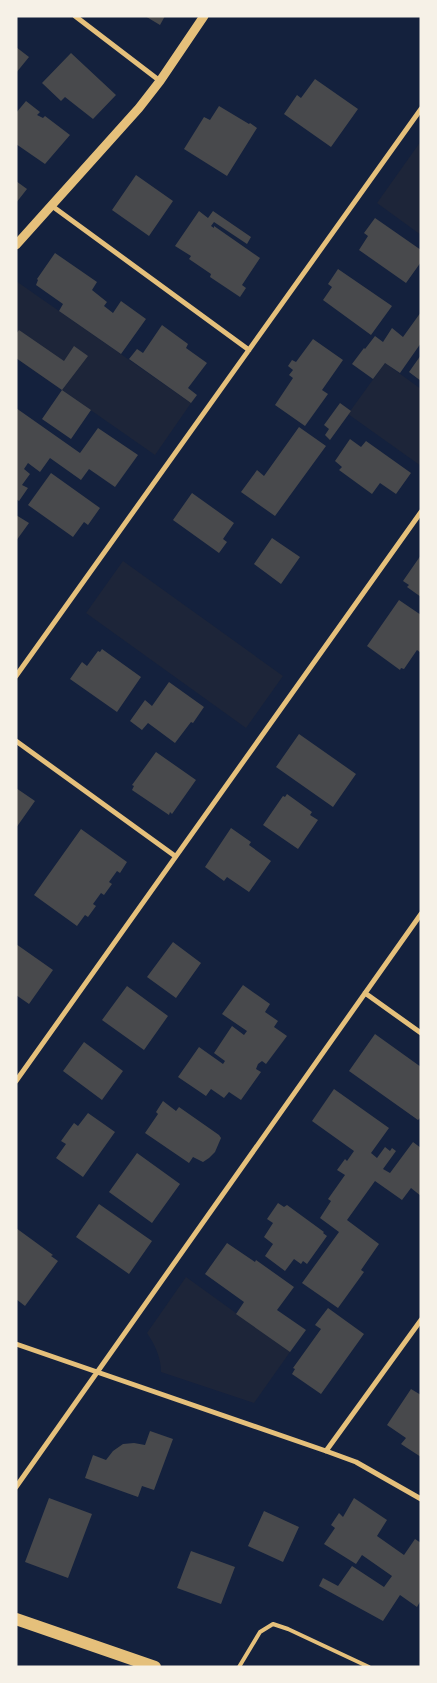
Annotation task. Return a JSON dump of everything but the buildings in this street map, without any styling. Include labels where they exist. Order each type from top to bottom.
[{"type":"main road","points":[[16,1619],[155,1667]]},
{"type":"street","points":[[75,16],[160,81]]},
{"type":"street","points":[[16,246],[160,81],[204,16]]},
{"type":"street","points":[[16,676],[421,109]]},
{"type":"street","points":[[52,206],[249,350]]},
{"type":"street","points":[[16,1081],[421,512]]},
{"type":"street","points":[[16,741],[175,856]]},
{"type":"street","points":[[16,1487],[421,914]]},
{"type":"street","points":[[365,993],[421,1033]]},
{"type":"street","points":[[326,1451],[420,1323]]},
{"type":"street","points":[[16,1344],[356,1462],[421,1499]]},
{"type":"lane","points":[[239,1667],[260,1632],[273,1624],[288,1629],[369,1667]]},
{"type":"shaded area","points":[[421,141],[421,235],[377,203]]},
{"type":"shaded area","points":[[16,281],[191,403],[155,455],[16,358]]},
{"type":"shaded area","points":[[385,363],[421,389],[421,466],[348,414]]},
{"type":"shaded area","points":[[123,561],[283,676],[246,728],[86,613]]},
{"type":"shaded area","points":[[186,1277],[290,1352],[254,1403],[161,1372],[157,1351],[147,1333]]}]
